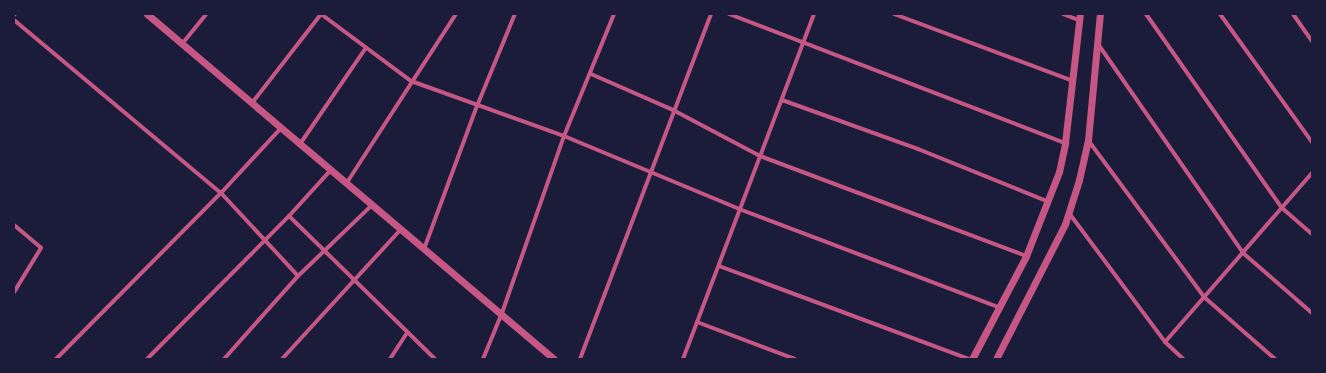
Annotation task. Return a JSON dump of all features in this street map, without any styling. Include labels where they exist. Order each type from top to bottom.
[{"type":"street","points":[[147,14],[371,206],[502,313],[554,359]]},
{"type":"street","points":[[182,44],[206,14]]},
{"type":"street","points":[[251,103],[321,14],[365,49],[411,82],[564,136],[650,170],[739,209],[1000,308]]},
{"type":"street","points":[[346,184],[456,14]]},
{"type":"street","points":[[424,249],[477,106],[515,14]]},
{"type":"street","points":[[483,359],[502,313],[564,136],[591,74],[614,14]]},
{"type":"street","points":[[580,359],[650,170],[711,14]]},
{"type":"street","points":[[728,14],[1065,142]]},
{"type":"street","points":[[683,359],[814,14]]},
{"type":"street","points":[[894,14],[1073,81]]},
{"type":"street","points":[[972,359],[1026,256],[1049,202],[1065,142],[1080,17],[1064,14]]},
{"type":"street","points":[[996,359],[1069,213],[1088,140],[1100,14]]},
{"type":"street","points":[[1146,14],[1282,208],[1312,234]]},
{"type":"street","points":[[1220,14],[1312,142]]},
{"type":"street","points":[[1293,14],[1312,41]]},
{"type":"street","points":[[14,20],[221,193],[298,276]]},
{"type":"street","points":[[1097,44],[1243,253],[1312,313]]},
{"type":"street","points":[[300,144],[365,49]]},
{"type":"street","points":[[591,74],[673,110],[760,156],[1026,256]]},
{"type":"street","points":[[782,100],[918,149],[1049,202]]},
{"type":"street","points":[[56,359],[221,193],[281,128]]},
{"type":"street","points":[[1088,140],[1204,297],[1275,359]]},
{"type":"street","points":[[147,359],[289,216],[330,171]]},
{"type":"street","points":[[1165,342],[1312,173]]},
{"type":"street","points":[[224,359],[298,276],[371,206]]},
{"type":"street","points":[[1069,213],[1165,342],[1183,359]]},
{"type":"street","points":[[289,216],[353,281],[433,358]]},
{"type":"street","points":[[14,225],[41,248],[14,292]]},
{"type":"street","points":[[282,359],[400,230]]},
{"type":"street","points":[[719,266],[969,359]]},
{"type":"street","points":[[697,322],[795,359]]},
{"type":"street","points":[[390,359],[407,333]]}]
